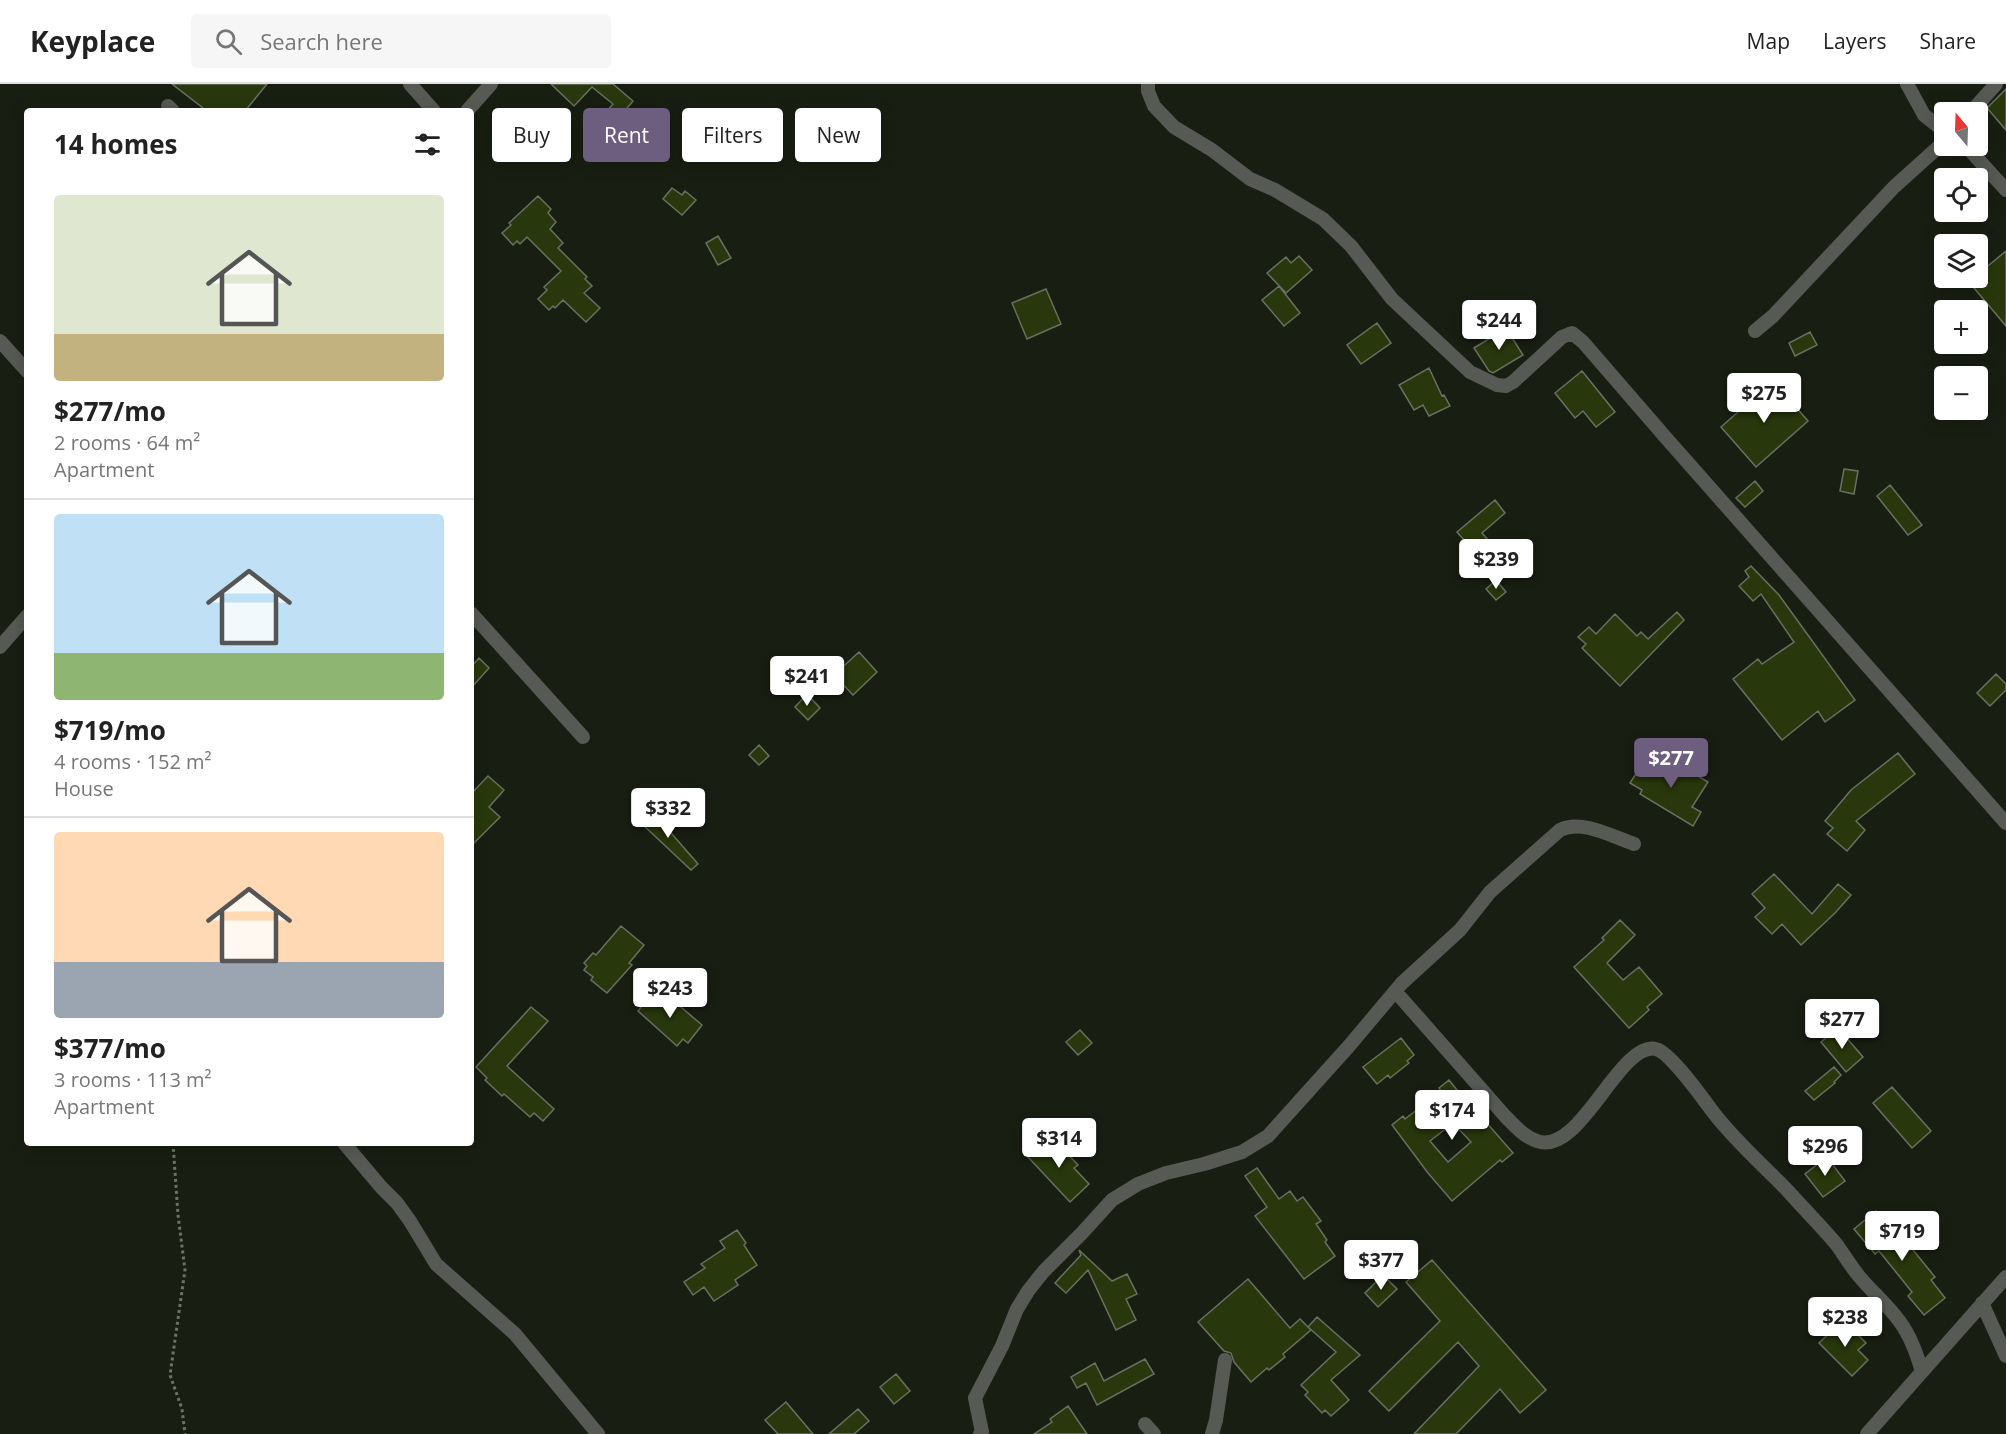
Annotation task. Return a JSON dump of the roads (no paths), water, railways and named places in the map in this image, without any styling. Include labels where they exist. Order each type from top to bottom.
[{"type":"street","points":[[410,84],[431,108]]},
{"type":"street","points":[[469,108],[491,84]]},
{"type":"street","points":[[1148,84],[1148,91],[1154,106],[1174,127],[1212,150],[1250,179],[1275,190],[1323,219],[1351,246],[1392,299],[1470,372],[1497,385],[1506,386],[1562,337],[1572,333],[1583,342],[2006,823]]},
{"type":"street","points":[[1907,84],[1924,115],[1934,123]]},
{"type":"street","points":[[1980,102],[1996,84]]},
{"type":"street","points":[[1755,331],[1773,316],[1894,187],[1934,151]]},
{"type":"street","points":[[1975,156],[2006,190]]},
{"type":"street","points":[[0,341],[24,368]]},
{"type":"street","points":[[474,615],[583,737]]},
{"type":"street","points":[[0,647],[24,619]]},
{"type":"street","points":[[981,1434],[975,1398],[1002,1346],[1017,1309],[1028,1290],[1044,1271],[1112,1200],[1138,1184],[1166,1173],[1242,1152],[1268,1136],[1395,991],[1460,930],[1490,892],[1560,830],[1569,826],[1583,827],[1634,844]]},
{"type":"street","points":[[1395,991],[1518,1130],[1538,1142],[1548,1143],[1559,1139],[1573,1128],[1601,1097],[1619,1072],[1638,1053],[1655,1049],[1667,1055],[1715,1115],[1829,1237],[1856,1273],[1896,1317],[1914,1348],[1922,1372]]},
{"type":"street","points":[[347,1146],[381,1187],[398,1203],[436,1264],[515,1334],[598,1434]]},
{"type":"street","points":[[1867,1434],[2006,1277]]},
{"type":"street","points":[[1982,1303],[2006,1356]]},
{"type":"street","points":[[1212,1434],[1225,1360]]}]
